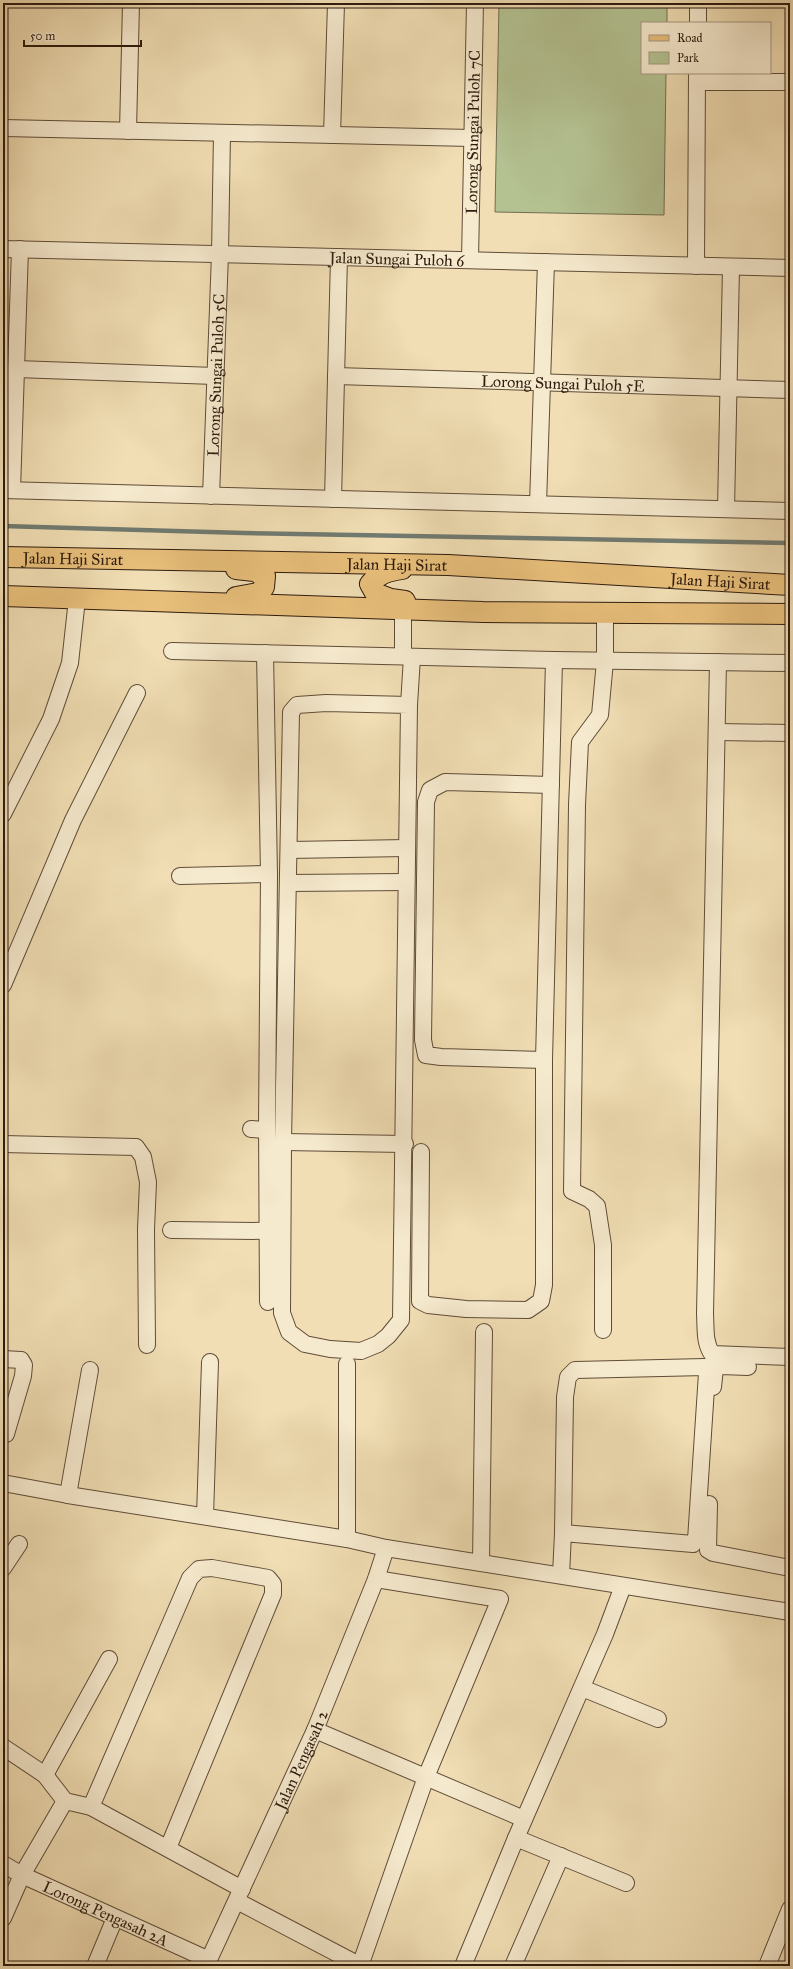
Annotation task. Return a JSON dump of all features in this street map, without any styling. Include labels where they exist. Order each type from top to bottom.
[{"type":"main road","name":"Jalan Haji Sirat","points":[[3,557],[448,565],[790,585]]},
{"type":"main road","points":[[169,559],[254,571],[265,576],[266,582],[259,593],[244,596],[174,602]]},
{"type":"main road","points":[[448,565],[388,571],[377,576],[370,584],[375,593],[391,598],[483,612]]},
{"type":"main road","name":"Jalan Haji Sirat","points":[[3,596],[483,612],[605,614],[790,614]]},
{"type":"street","points":[[128,131],[131,3]]},
{"type":"street","points":[[332,135],[336,3]]},
{"type":"street","name":"Lorong Sungai Puloh 7C","points":[[470,260],[475,3]]},
{"type":"street","points":[[698,3],[698,22]]},
{"type":"street","points":[[696,266],[697,78],[790,82]]},
{"type":"street","points":[[3,128],[472,138]]},
{"type":"street","name":"Lorong Sungai Puloh 5C","points":[[211,496],[220,254],[222,133]]},
{"type":"street","name":"Jalan Sungai Puloh 6","points":[[3,249],[790,268]]},
{"type":"street","points":[[20,249],[16,370],[8,490],[790,511]]},
{"type":"street","points":[[333,499],[339,257]]},
{"type":"street","points":[[538,504],[546,262]]},
{"type":"street","points":[[726,509],[731,267]]},
{"type":"street","points":[[16,370],[215,376]]},
{"type":"street","name":"Lorong Sungai Puloh 5E","points":[[336,376],[790,390]]},
{"type":"street","points":[[3,814],[51,719],[70,663],[77,599]]},
{"type":"street","points":[[403,609],[409,705],[406,882],[405,1144],[401,1320],[378,1344],[361,1351],[330,1349],[305,1344],[289,1332],[282,1313],[283,1142],[291,712],[297,705],[326,703],[409,705]]},
{"type":"street","points":[[603,1330],[603,1245],[597,1206],[589,1199],[572,1191],[577,805],[580,742],[600,715],[605,660],[605,614]]},
{"type":"street","points":[[172,651],[554,660],[790,663]]},
{"type":"street","points":[[265,653],[269,874],[267,1130],[268,1302]]},
{"type":"street","points":[[421,1152],[420,1301],[428,1304],[466,1309],[528,1310],[541,1301],[544,1285],[544,1060],[554,660]]},
{"type":"street","points":[[718,662],[705,1298],[706,1338],[708,1347],[712,1354],[790,1357]]},
{"type":"street","points":[[3,985],[73,820],[137,693]]},
{"type":"street","points":[[717,732],[790,733]]},
{"type":"street","points":[[544,1060],[441,1057],[426,1055],[424,1040],[426,802],[430,790],[445,782],[551,785]]},
{"type":"street","points":[[289,850],[407,848]]},
{"type":"street","points":[[180,876],[269,874]]},
{"type":"street","points":[[288,883],[406,882]]},
{"type":"street","points":[[251,1130],[267,1130]]},
{"type":"street","points":[[283,1142],[405,1144]]},
{"type":"street","points":[[3,1144],[136,1147],[143,1157],[148,1182],[146,1229],[147,1345]]},
{"type":"street","points":[[171,1230],[268,1231]]},
{"type":"street","points":[[481,1562],[484,1332]]},
{"type":"street","points":[[3,1359],[21,1360],[24,1365],[21,1383],[6,1434],[3,1435]]},
{"type":"street","points":[[205,1516],[210,1362]]},
{"type":"street","points":[[347,1364],[347,1539]]},
{"type":"street","points":[[790,1368],[721,1366],[716,1368],[714,1374],[707,1545],[708,1550],[713,1553],[790,1568]]},
{"type":"street","points":[[560,1575],[563,1533],[565,1397],[568,1377],[575,1370],[705,1367],[707,1373],[696,1540],[693,1544],[563,1533]]},
{"type":"street","points":[[68,1495],[90,1370]]},
{"type":"street","points":[[3,1483],[68,1495],[347,1539],[386,1548],[790,1612]]},
{"type":"street","points":[[3,1568],[19,1544]]},
{"type":"street","name":"Jalan Pengasah 2","points":[[207,1963],[240,1895],[315,1730],[376,1579],[386,1548]]},
{"type":"street","points":[[91,1806],[190,1578],[199,1569],[212,1568],[268,1578],[273,1584],[273,1594],[168,1848]]},
{"type":"street","points":[[3,1747],[45,1775],[65,1801],[91,1806],[168,1848],[240,1895],[360,1966],[426,1777],[500,1599],[376,1579]]},
{"type":"street","points":[[463,1966],[524,1819],[582,1688],[623,1586]]},
{"type":"street","points":[[45,1775],[109,1659]]},
{"type":"street","points":[[582,1688],[658,1719]]},
{"type":"street","points":[[315,1730],[524,1819]]},
{"type":"street","points":[[3,1918],[22,1875],[65,1801]]},
{"type":"street","points":[[516,1838],[626,1883]]},
{"type":"street","points":[[513,1966],[561,1856]]},
{"type":"street","name":"Lorong Pengasah 2A","points":[[3,1864],[22,1875],[207,1963]]},
{"type":"street","points":[[767,1966],[790,1909]]},
{"type":"street","points":[[95,1966],[114,1918]]},
{"type":"green space","points":[[499,3],[667,3],[667,22],[641,22],[641,74],[666,74],[664,215],[495,212]]},
{"type":"waterway","points":[[3,526],[244,533],[790,543]]}]
